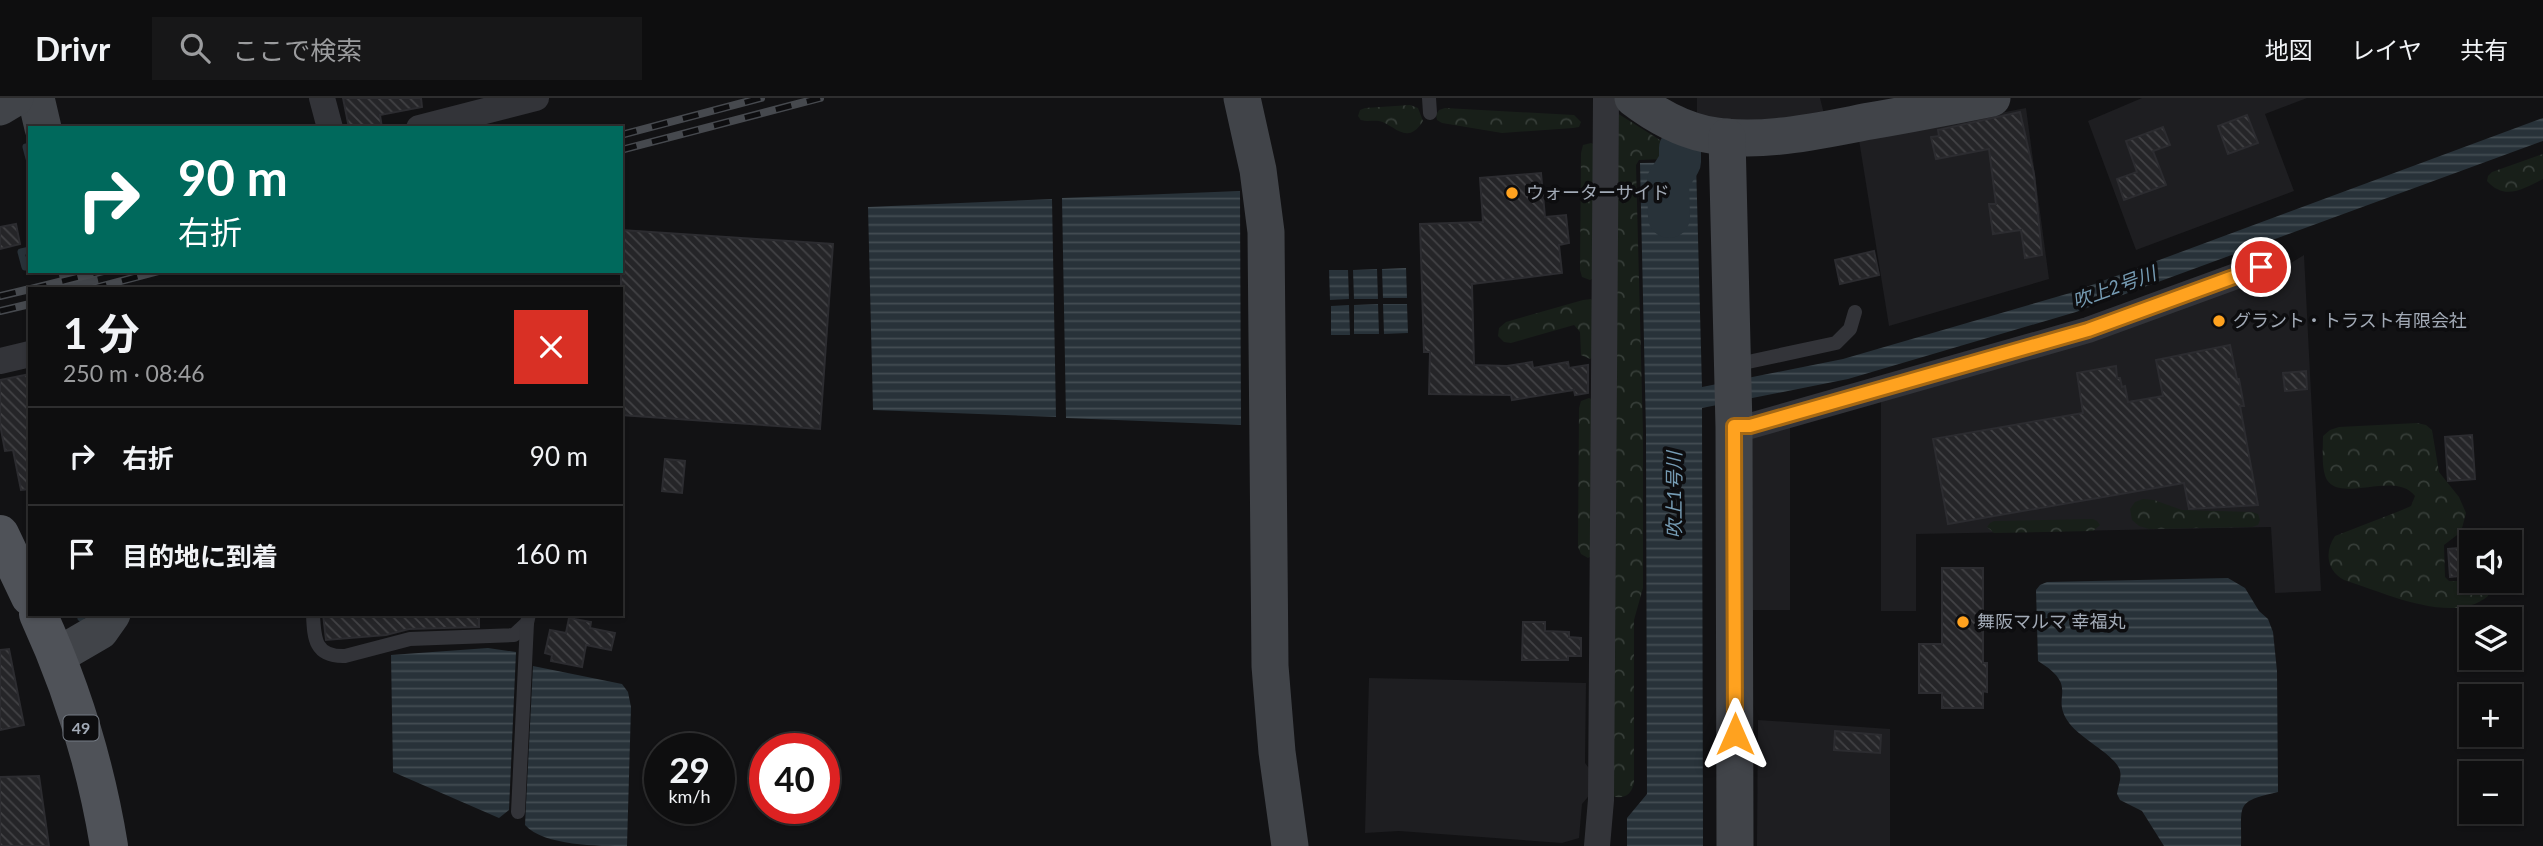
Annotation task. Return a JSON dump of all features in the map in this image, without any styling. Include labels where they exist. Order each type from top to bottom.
[{"type":"main road","points":[[0,534],[28,593]]},
{"type":"main road","name":"49","points":[[39,616],[57,656],[87,747],[108,846]]},
{"type":"street","points":[[0,107],[15,98]]},
{"type":"street","points":[[37,98],[43,126]]},
{"type":"street","points":[[323,98],[330,126]]},
{"type":"street","points":[[427,126],[536,98]]},
{"type":"street","points":[[1241,98],[1258,170],[1266,232],[1271,675],[1276,752],[1290,846]]},
{"type":"street","points":[[1597,846],[1601,787],[1606,98]]},
{"type":"street","points":[[1633,98],[1664,119],[1683,127],[1727,137],[1823,130],[1971,100]]},
{"type":"street","points":[[1727,137],[1734,419],[1735,846]]},
{"type":"street","points":[[1734,419],[1750,426],[2088,330],[2261,267]]},
{"type":"street","points":[[0,361],[28,354]]},
{"type":"street","points":[[57,656],[100,631],[111,616]]},
{"type":"lane","points":[[1429,98],[1430,113]]},
{"type":"lane","points":[[1733,368],[1836,342],[1850,329],[1855,312]]},
{"type":"lane","points":[[313,616],[317,644],[324,652],[334,656],[345,656],[410,639],[514,635],[528,619]]},
{"type":"lane","points":[[518,812],[528,619]]},
{"type":"shaded area","points":[[1697,98],[1820,98],[1824,114],[1789,119],[1728,121],[1697,115]]},
{"type":"shaded area","points":[[2142,98],[2307,98],[2265,114],[2294,191],[2136,250],[2088,121]]},
{"type":"shaded area","points":[[2026,108],[2049,279],[1889,326],[1859,140]]},
{"type":"shaded area","points":[[2304,255],[2321,591],[2275,593],[2271,527],[1916,534],[1916,611],[1881,611],[1881,401],[2266,278]]},
{"type":"shaded area","points":[[1790,427],[1790,610],[1751,610],[1751,438]]},
{"type":"shaded area","points":[[1369,678],[1586,683],[1585,763],[1592,772],[1592,792],[1582,804],[1579,838],[1562,843],[1399,831],[1365,833]]},
{"type":"shaded area","points":[[1758,720],[1890,729],[1890,846],[1757,846]]},
{"type":"green space","points":[[1410,105],[1418,108],[1423,121],[1411,132],[1401,132],[1379,121],[1361,120],[1358,116],[1360,110],[1365,108]]},
{"type":"green space","points":[[1445,108],[1574,115],[1581,122],[1579,127],[1573,128],[1502,133],[1442,123],[1437,120],[1436,115],[1439,110]]},
{"type":"green space","points":[[1617,113],[1660,140],[1671,154],[1663,159],[1639,160],[1636,165],[1643,432],[1643,588],[1634,620],[1634,783],[1623,797],[1615,797],[1609,792]]},
{"type":"green space","points":[[1591,143],[1598,146],[1596,277],[1590,280],[1582,277],[1580,270],[1581,153],[1583,145]]},
{"type":"green space","points":[[2543,154],[2543,179],[2507,192],[2487,181],[2492,172]]},
{"type":"green space","points":[[1591,299],[1597,304],[1596,356],[1590,359],[1581,355],[1580,332],[1574,325],[1511,343],[1504,342],[1498,336],[1499,328],[1506,322]]},
{"type":"green space","points":[[1589,398],[1596,401],[1595,554],[1588,558],[1581,554],[1578,547],[1579,408],[1581,401]]},
{"type":"green space","points":[[2417,423],[2432,430],[2439,472],[2459,497],[2466,513],[2462,530],[2444,545],[2445,577],[2449,581],[2459,581],[2459,593],[2488,593],[2488,596],[2473,604],[2456,608],[2437,607],[2397,598],[2344,580],[2334,572],[2329,561],[2329,548],[2335,536],[2411,506],[2415,496],[2406,489],[2395,486],[2344,489],[2327,480],[2323,436],[2339,427]]},
{"type":"green space","points":[[2143,499],[2182,510],[2252,512],[2258,514],[2260,520],[2258,525],[2252,527],[2149,529],[2132,520],[2130,509],[2135,502]]},
{"type":"green space","points":[[2093,519],[2100,525],[2093,531],[1994,533],[1987,527],[1994,521]]},
{"type":"water","name":"吹上2号川","points":[[2543,118],[2543,141],[2076,312],[1848,379],[1702,408],[1703,846],[1627,846],[1627,818],[1647,794],[1646,432],[1640,163],[1696,162],[1702,387],[1843,359],[2070,293]]},
{"type":"water","points":[[1240,191],[1241,425],[1066,418],[1062,198]]},
{"type":"water","points":[[1052,199],[1056,417],[873,410],[868,207]]},
{"type":"water","points":[[1406,268],[1407,298],[1383,298],[1382,269]]},
{"type":"water","points":[[1377,269],[1378,299],[1354,299],[1353,270]]},
{"type":"water","points":[[1329,270],[1348,270],[1349,299],[1330,300]]},
{"type":"water","points":[[1378,304],[1379,334],[1354,334],[1354,305]]},
{"type":"water","points":[[1383,304],[1407,304],[1408,333],[1384,334]]},
{"type":"water","points":[[1349,305],[1350,335],[1331,335],[1331,306]]},
{"type":"water","points":[[2228,578],[2245,588],[2259,611],[2268,619],[2273,632],[2277,671],[2278,792],[2247,802],[2243,807],[2241,846],[2164,846],[2142,811],[2120,800],[2117,794],[2120,771],[2115,762],[2067,720],[2058,678],[2038,661],[2036,590],[2047,582]]},
{"type":"water","points":[[488,648],[516,652],[509,810],[499,818],[393,772],[391,655]]},
{"type":"water","points":[[533,666],[622,684],[628,692],[631,707],[627,846],[558,841],[534,832],[525,825]]},
{"type":"building","points":[[343,98],[421,98],[422,107],[380,115],[382,126],[349,126]]},
{"type":"building","points":[[2020,112],[2034,174],[2042,255],[2025,258],[2021,230],[1993,234],[1989,204],[1996,204],[1989,149],[1936,159],[1931,137],[1939,136],[1938,130]]},
{"type":"building","points":[[2247,115],[2258,143],[2228,154],[2218,126]]},
{"type":"building","points":[[2163,127],[2170,145],[2153,151],[2166,185],[2124,200],[2117,179],[2137,172],[2126,141]]},
{"type":"building","points":[[1541,173],[1545,217],[1566,215],[1569,243],[1559,245],[1562,273],[1472,284],[1474,365],[1507,366],[1532,362],[1533,368],[1568,362],[1569,368],[1588,365],[1588,393],[1575,395],[1574,390],[1512,400],[1511,395],[1429,394],[1430,352],[1424,352],[1420,224],[1483,222],[1480,178]]},
{"type":"building","points":[[16,224],[20,244],[0,249],[0,227]]},
{"type":"building","points":[[623,230],[833,244],[820,429],[623,415]]},
{"type":"building","points":[[1874,251],[1879,275],[1840,284],[1835,260]]},
{"type":"building","points":[[2230,345],[2244,406],[2240,406],[2258,505],[2189,509],[2184,483],[1948,524],[1933,439],[2083,413],[2077,373],[2116,366],[2117,378],[2120,378],[2122,387],[2125,386],[2128,402],[2163,396],[2156,360]]},
{"type":"building","points":[[2306,371],[2307,389],[2285,391],[2283,373]]},
{"type":"building","points":[[28,374],[28,489],[21,490],[13,450],[5,451],[0,424],[0,380]]},
{"type":"building","points":[[2472,435],[2475,479],[2448,481],[2445,437]]},
{"type":"building","points":[[665,459],[685,461],[682,493],[662,491]]},
{"type":"building","points":[[2459,548],[2459,576],[2450,577],[2448,549]]},
{"type":"building","name":"舞阪マルマ 幸福丸","points":[[1942,568],[1983,568],[1983,663],[1987,663],[1987,692],[1983,691],[1983,708],[1942,708],[1942,693],[1919,693],[1919,644],[1942,644]]},
{"type":"building","points":[[323,616],[479,616],[479,627],[409,629],[386,635],[326,640]]},
{"type":"building","points":[[569,618],[591,622],[590,628],[615,633],[611,650],[586,645],[582,667],[551,661],[552,655],[545,653],[550,630],[566,633]]},
{"type":"building","points":[[1523,622],[1545,622],[1545,631],[1569,632],[1569,637],[1581,638],[1581,656],[1568,656],[1568,660],[1522,660]]},
{"type":"building","points":[[9,649],[24,725],[0,730],[0,650]]},
{"type":"building","points":[[1835,731],[1881,735],[1880,753],[1834,750]]},
{"type":"building","points":[[39,776],[49,846],[0,846],[0,777]]},
{"type":"waterway","points":[[26,147],[28,154]]},
{"type":"waterway","name":"吹上1号川","points":[[1669,217],[1668,181],[1680,162],[1680,148]]},
{"type":"waterway","points":[[25,267],[21,252],[28,250]]},
{"type":"railway","points":[[623,134],[761,98]]},
{"type":"railway","points":[[623,149],[820,98]]},
{"type":"railway","points":[[39,287],[95,273]]},
{"type":"railway","points":[[99,287],[151,273]]},
{"type":"railway","points":[[0,296],[28,289]]},
{"type":"railway","points":[[0,311],[28,304]]},
{"type":"place","name":"ウォーターサイド","points":[[1512,193]]},
{"type":"place","name":"グラント・トラスト有限会社","points":[[2219,321]]},
{"type":"place","name":"舞阪マルマ 幸福丸","points":[[1963,622]]},
{"type":"route","points":[[1735,734],[1734,426],[1750,426],[2088,330],[2261,267]]}]
